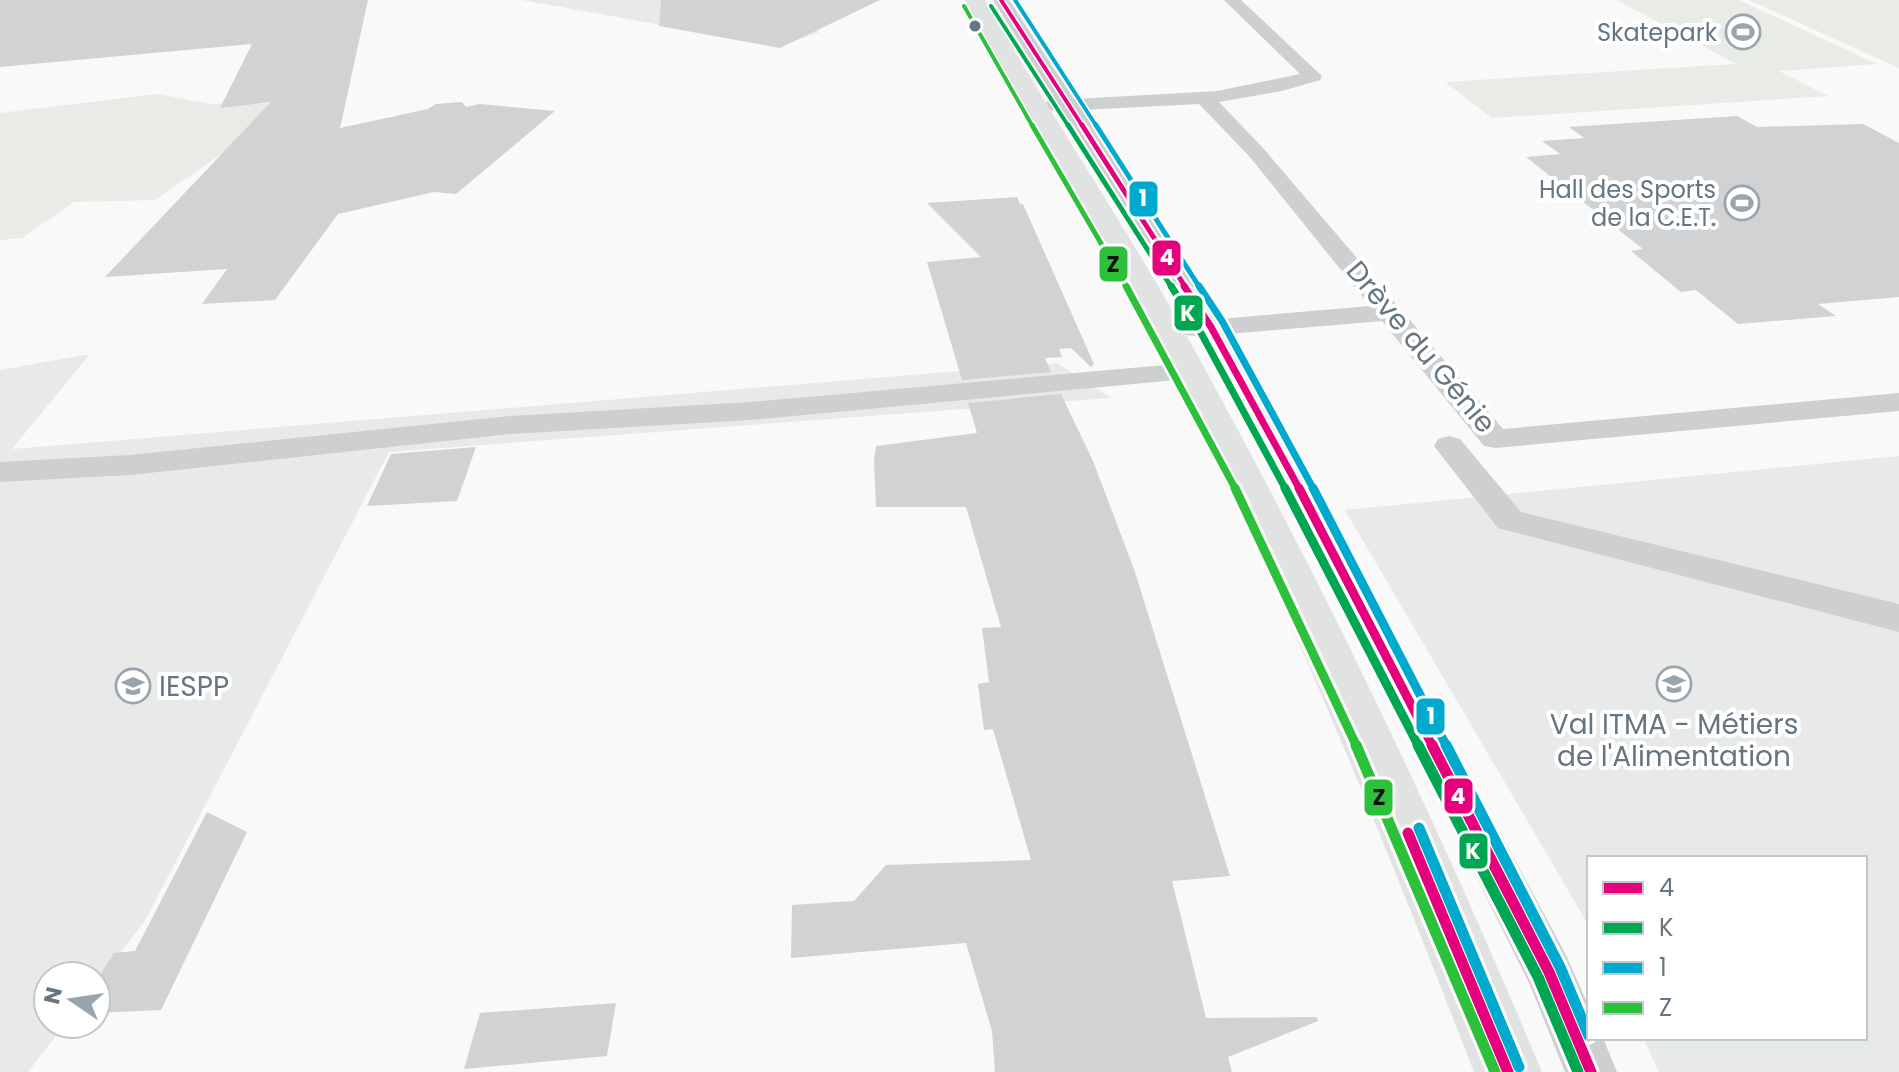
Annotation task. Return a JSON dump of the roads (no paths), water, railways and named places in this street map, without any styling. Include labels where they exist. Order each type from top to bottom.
[{"type":"main road","points":[[975,0],[1177,351],[1293,576],[1426,874],[1508,1072]]},
{"type":"lane","points":[[1001,0],[1211,327],[1315,518],[1549,972],[1591,1072]]},
{"type":"lane","points":[[1037,108],[1204,98],[1282,87],[1313,76],[1232,0]]},
{"type":"lane","name":"Drève du Génie","points":[[1204,98],[1256,152],[1495,439],[1899,402]]},
{"type":"lane","points":[[0,472],[130,465],[511,425],[751,411],[1177,351],[1211,327],[1390,312]]},
{"type":"lane","points":[[1449,446],[1510,520],[1899,618]]},
{"type":"place","name":"Skatepark","points":[[1743,32]]},
{"type":"place","name":"Hall des Sports de la C.E.T.","points":[[1742,203]]},
{"type":"place","name":"Val ITMA - Métiers de l'Alimentation","points":[[1674,684]]},
{"type":"place","name":"IESPP","points":[[133,686]]}]
